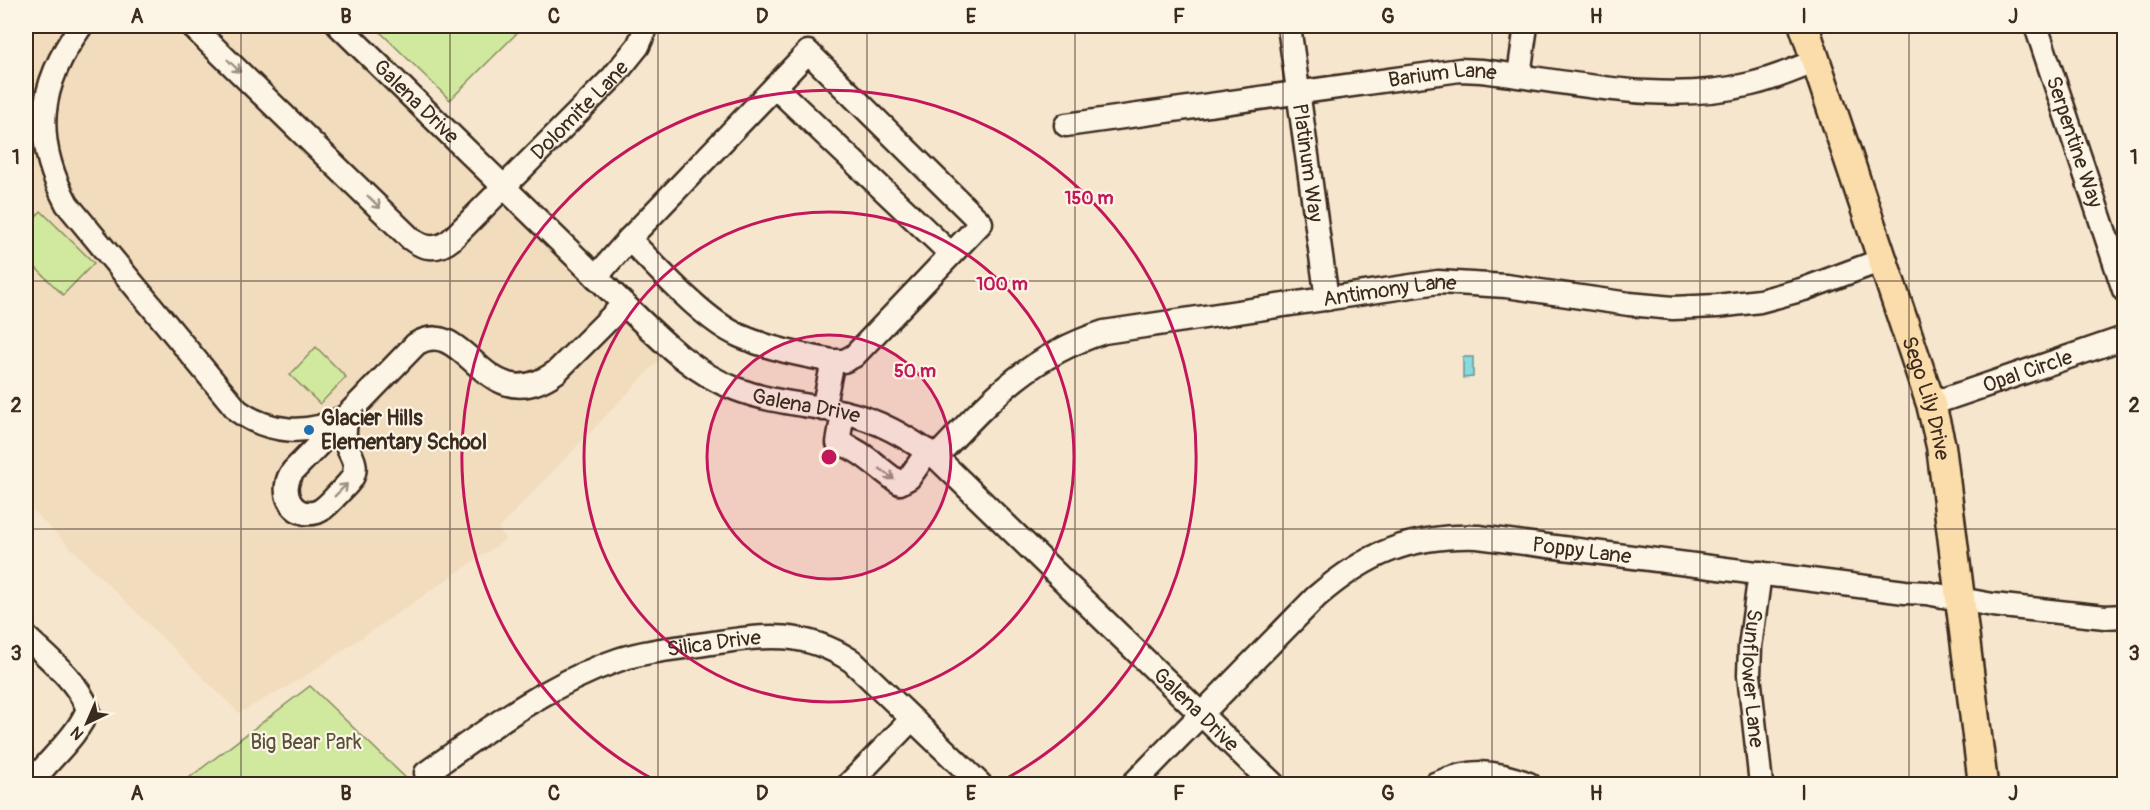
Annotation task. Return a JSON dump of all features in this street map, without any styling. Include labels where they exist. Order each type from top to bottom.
[{"type":"main road","name":"Sego Lily Drive","points":[[1804,26],[1931,404],[1941,446],[1983,784]]},
{"type":"street","points":[[81,26],[61,55],[54,70],[45,111],[45,138],[51,170],[67,204],[238,411],[257,422],[269,427],[294,430],[318,427],[348,414],[416,344],[435,337],[450,341],[490,377],[510,384],[540,382],[556,372],[624,304]]},
{"type":"street","name":"Dolomite Lane","points":[[192,26],[417,244],[431,248],[446,244],[505,188],[626,62],[638,46],[647,26]]},
{"type":"street","name":"Galena Drive","points":[[339,26],[624,304],[670,347],[698,369],[734,389],[774,402],[833,410],[874,421],[902,434],[932,454],[1273,784]]},
{"type":"street","name":"Platinum Way","points":[[1289,26],[1327,299]]},
{"type":"street","points":[[1519,75],[1526,26]]},
{"type":"street","name":"Serpentine Way","points":[[2036,26],[2124,290]]},
{"type":"street","points":[[596,277],[629,239],[808,52],[981,223],[854,356],[844,361],[787,353],[738,335],[706,314],[629,239]]},
{"type":"street","name":"Barium Lane","points":[[1066,125],[1460,70],[1519,75],[1657,94],[1687,93],[1749,85],[1777,77],[1816,61]]},
{"type":"street","points":[[775,87],[951,254]]},
{"type":"street","name":"Antimony Lane","points":[[833,410],[838,443],[849,446],[900,483],[909,478],[996,394],[1020,374],[1074,341],[1104,332],[1448,282],[1506,286],[1673,308],[1717,306],[1760,300],[1804,289],[1882,261]]},
{"type":"street","name":"Opal Circle","points":[[1931,404],[2124,338]]},
{"type":"street","points":[[833,361],[833,410]]},
{"type":"street","name":"Poppy Lane","points":[[1133,784],[1316,597],[1338,578],[1388,550],[1418,541],[1448,536],[1478,537],[1926,593],[1960,600],[2105,617],[2124,616]]},
{"type":"street","name":"Sunflower Lane","points":[[1760,573],[1750,647],[1749,675],[1761,784]]},
{"type":"street","points":[[26,637],[74,685],[84,698],[88,710],[83,722],[31,784]]},
{"type":"street","name":"Silica Drive","points":[[426,773],[527,703],[588,672],[620,660],[735,639],[790,637],[811,641],[836,650],[863,670],[980,784]]},
{"type":"street","points":[[849,784],[912,718]]},
{"type":"street","points":[[1435,784],[1455,776],[1480,772],[1506,776],[1529,784]]},
{"type":"shaded area","name":"Glacier Hills Elementary School","points":[[26,26],[323,26],[663,356],[499,528],[505,540],[301,679],[239,713],[26,504]]},
{"type":"green space","points":[[374,26],[524,26],[450,100]]},
{"type":"green space","points":[[41,211],[94,263],[63,295],[26,258],[26,227]]},
{"type":"green space","points":[[316,347],[346,377],[320,404],[290,375]]},
{"type":"green space","name":"Big Bear Park","points":[[310,686],[412,784],[181,784]]},
{"type":"water","points":[[1463,357],[1473,357],[1473,377],[1463,378]]},
{"type":"place","name":"Glacier Hills Elementary School","points":[[309,430]]}]
